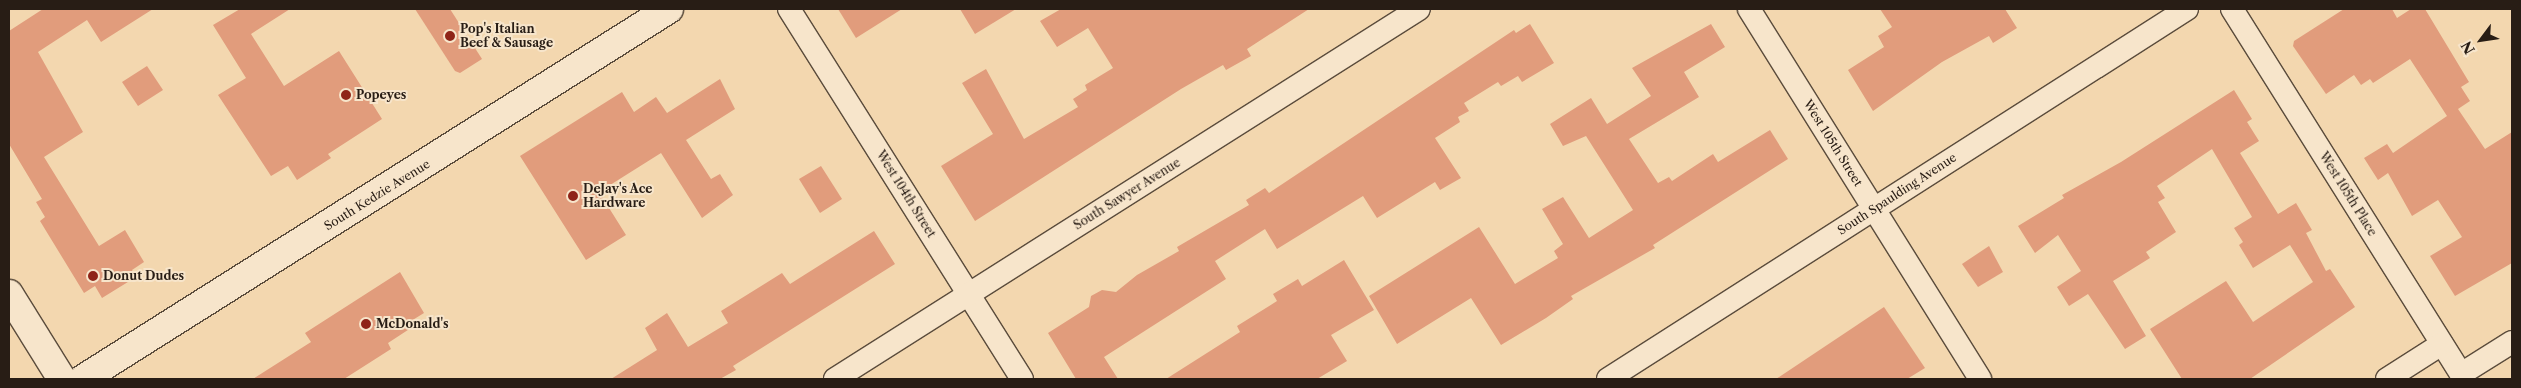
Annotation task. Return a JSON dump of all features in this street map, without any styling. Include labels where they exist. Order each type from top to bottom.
[{"type":"main road","name":"South Kedzie Avenue","points":[[83,379],[669,9]]},
{"type":"main road","points":[[9,294],[62,379]]},
{"type":"street","name":"West 104th Street","points":[[789,9],[1022,379]]},
{"type":"street","name":"South Sawyer Avenue","points":[[835,379],[1419,9]]},
{"type":"street","name":"West 105th Street","points":[[1750,9],[1980,379]]},
{"type":"street","name":"South Spaulding Avenue","points":[[1608,379],[2187,9]]},
{"type":"street","name":"West 105th Place","points":[[2232,9],[2463,377]]},
{"type":"street","points":[[2463,377],[2512,342]]},
{"type":"street","points":[[2387,379],[2442,344]]},
{"type":"building","points":[[43,9],[153,9],[101,42],[87,20],[38,52],[83,132],[44,157],[99,246],[125,230],[144,262],[132,270],[136,277],[102,298],[95,286],[84,293],[40,221],[45,217],[36,202],[42,199],[9,144],[9,31]]},
{"type":"building","points":[[240,9],[290,9],[251,34],[284,86],[339,51],[382,119],[328,154],[331,158],[297,180],[288,166],[271,176],[218,95],[246,78],[213,25]]},
{"type":"building","name":"Pop's Italian Beef & Sausage","points":[[415,9],[450,9],[482,59],[460,73],[455,71]]},
{"type":"building","points":[[838,9],[902,9],[856,38]]},
{"type":"building","points":[[960,9],[1016,9],[975,34]]},
{"type":"building","points":[[1061,9],[1309,9],[1247,49],[1251,56],[1226,70],[1223,65],[1181,89],[975,221],[941,166],[993,134],[962,83],[986,69],[1024,139],[1078,107],[1073,99],[1087,90],[1085,85],[1113,68],[1088,28],[1057,47],[1040,21]]},
{"type":"building","points":[[1880,9],[2005,9],[2017,28],[1993,43],[1989,36],[1942,62],[1873,111],[1848,70],[1884,47],[1878,36],[1892,27]]},
{"type":"building","points":[[2344,9],[2392,9],[2397,18],[2411,9],[2425,9],[2469,82],[2461,87],[2470,101],[2458,109],[2485,149],[2512,132],[2512,263],[2455,296],[2430,256],[2462,237],[2438,200],[2412,216],[2388,173],[2378,180],[2364,158],[2387,144],[2393,153],[2447,116],[2410,59],[2373,83],[2370,79],[2361,85],[2354,75],[2326,94],[2293,46],[2294,41]]},
{"type":"building","points":[[1530,24],[1554,63],[1522,82],[1518,76],[1501,86],[1498,82],[1464,103],[1469,111],[1458,117],[1460,122],[1435,138],[1461,178],[1440,190],[1435,182],[1377,218],[1363,196],[1277,249],[1265,229],[1215,261],[1226,279],[1104,357],[1118,379],[1076,379],[1048,333],[1089,307],[1091,296],[1102,290],[1116,292],[1137,275],[1179,251],[1177,247],[1249,205],[1246,200],[1265,188],[1269,193],[1514,30],[1516,33]]},
{"type":"building","points":[[1711,24],[1725,47],[1684,72],[1699,97],[1629,139],[1658,183],[1669,177],[1672,181],[1713,154],[1718,162],[1770,130],[1788,159],[1653,245],[1655,248],[1571,296],[1573,299],[1546,318],[1501,345],[1471,298],[1397,344],[1369,296],[1479,227],[1515,284],[1558,258],[1554,251],[1563,244],[1542,209],[1563,197],[1589,238],[1633,210],[1586,136],[1563,146],[1550,124],[1591,98],[1607,124],[1651,96],[1632,68]]},
{"type":"building","points":[[147,66],[163,90],[138,106],[122,82]]},
{"type":"building","points":[[720,79],[735,109],[686,140],[711,179],[720,174],[733,195],[702,218],[661,153],[599,192],[626,235],[586,260],[520,156],[622,92],[634,112],[656,97],[667,113]]},
{"type":"building","points":[[2234,90],[2252,119],[2247,122],[2259,141],[2240,153],[2278,214],[2296,203],[2312,230],[2306,233],[2326,271],[2330,269],[2355,307],[2250,379],[2182,379],[2150,329],[2226,281],[2253,322],[2313,282],[2290,245],[2253,268],[2239,245],[2243,242],[2234,228],[2252,217],[2212,149],[2157,186],[2165,198],[2158,202],[2176,232],[2146,252],[2150,258],[2113,281],[2146,336],[2125,349],[2088,294],[2069,306],[2057,287],[2081,271],[2058,235],[2035,253],[2018,226],[2064,198],[2062,195],[2121,162]]},
{"type":"building","points":[[821,166],[842,199],[820,213],[799,179]]},
{"type":"building","points":[[874,231],[895,264],[733,366],[736,370],[720,379],[611,379],[657,350],[645,328],[667,313],[688,347],[728,323],[721,311],[782,273],[790,284]]},
{"type":"building","points":[[1989,246],[2003,272],[1978,287],[1962,264]]},
{"type":"building","points":[[1344,260],[1374,310],[1331,335],[1347,361],[1317,379],[1166,379],[1240,332],[1237,326],[1277,301],[1273,294],[1298,279],[1302,286]]},
{"type":"building","name":"McDonald's","points":[[400,272],[424,313],[411,321],[414,326],[388,343],[391,349],[344,379],[253,379],[311,342],[305,333]]},
{"type":"building","points":[[1884,307],[1925,368],[1907,379],[1776,379]]},
{"type":"place","name":"Pop's Italian Beef & Sausage","points":[[450,36]]},
{"type":"place","name":"Popeyes","points":[[346,95]]},
{"type":"place","name":"DeJay's Ace Hardware","points":[[573,196]]},
{"type":"place","name":"Donut Dudes","points":[[93,276]]},
{"type":"place","name":"McDonald's","points":[[366,324]]}]
